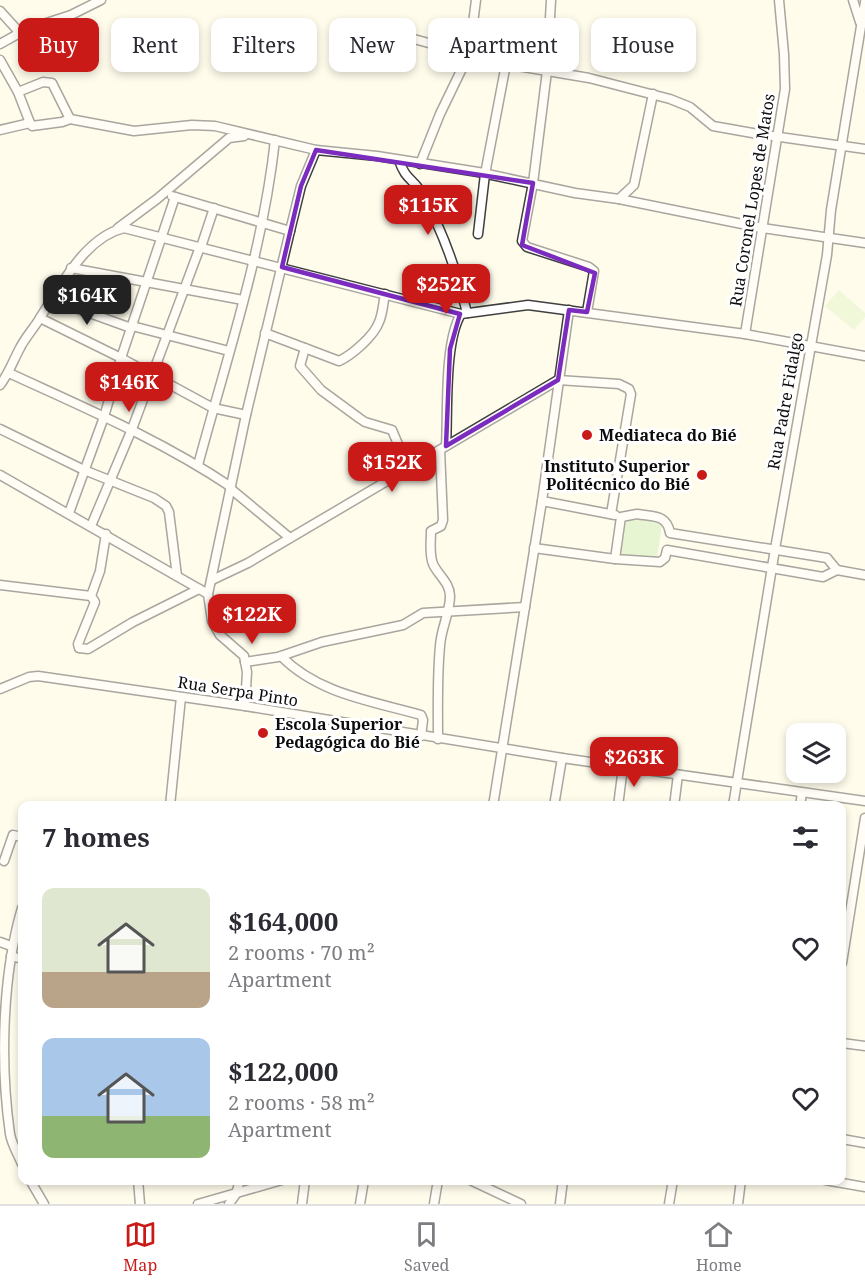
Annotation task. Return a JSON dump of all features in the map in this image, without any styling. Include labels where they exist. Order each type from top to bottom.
[{"type":"street","points":[[60,18],[101,0]]},
{"type":"street","points":[[474,18],[476,0]]},
{"type":"street","points":[[550,18],[551,0]]},
{"type":"street","name":"Rua Coronel Lopes de Matos","points":[[745,334],[785,90],[778,0]]},
{"type":"street","points":[[853,0],[861,26]]},
{"type":"street","name":"Rua Padre Fidalgo","points":[[734,801],[775,549],[827,255],[865,2]]},
{"type":"street","points":[[0,11],[18,31]]},
{"type":"street","points":[[0,44],[18,34]]},
{"type":"street","points":[[0,60],[18,92],[32,126],[70,119],[134,131],[206,125],[316,150],[485,174],[762,228],[865,243]]},
{"type":"street","points":[[420,164],[460,72]]},
{"type":"street","points":[[478,234],[485,174],[504,72]]},
{"type":"street","points":[[547,72],[523,244],[589,267],[594,271],[587,312]]},
{"type":"street","points":[[553,72],[589,78],[653,94],[690,107],[713,126],[865,149]]},
{"type":"street","points":[[18,92],[44,82],[52,83],[70,119]]},
{"type":"street","points":[[619,199],[634,185],[653,94]]},
{"type":"street","points":[[0,130],[30,123]]},
{"type":"street","points":[[0,385],[9,373],[20,347],[71,268],[99,241],[164,193],[229,138],[252,135]]},
{"type":"street","points":[[198,465],[263,223],[274,140]]},
{"type":"street","points":[[245,706],[247,672],[245,662],[241,652],[220,634],[212,621],[208,594],[246,415],[290,231],[301,186],[316,150]]},
{"type":"street","points":[[399,160],[404,175],[421,192],[444,238],[460,285],[464,314],[453,333],[450,350],[443,448],[443,520],[441,526],[431,531],[432,562],[449,589],[449,611],[441,633],[440,646],[437,687],[438,739]]},
{"type":"street","points":[[164,193],[290,231]]},
{"type":"street","points":[[69,513],[104,417],[131,327],[175,197]]},
{"type":"street","points":[[91,526],[132,429],[214,208]]},
{"type":"street","points":[[116,230],[130,229],[464,314],[528,305],[745,334],[865,356]]},
{"type":"street","points":[[71,268],[243,300]]},
{"type":"street","points":[[266,333],[337,361],[351,355],[377,328],[385,294]]},
{"type":"street","points":[[51,299],[131,327],[229,351]]},
{"type":"street","points":[[494,801],[542,501],[569,310]]},
{"type":"street","points":[[40,318],[121,358],[213,408],[246,415]]},
{"type":"street","points":[[305,348],[300,366],[321,390],[365,422],[392,430],[403,456],[405,470]]},
{"type":"street","points":[[9,373],[132,429],[198,465],[231,488],[254,510],[290,538]]},
{"type":"street","points":[[212,580],[248,563],[558,380],[619,384],[628,389],[631,394],[611,514]]},
{"type":"street","points":[[0,429],[84,470],[154,498],[166,506],[174,540],[177,576]]},
{"type":"street","points":[[0,475],[208,594]]},
{"type":"street","points":[[534,548],[615,559],[660,562],[665,558],[670,533],[668,524],[663,519],[637,514],[621,517],[542,501]]},
{"type":"street","points":[[615,559],[621,517]]},
{"type":"street","points":[[670,533],[826,558],[837,570]]},
{"type":"street","points":[[91,596],[100,570],[106,534]]},
{"type":"street","points":[[667,550],[823,577],[837,570],[865,575]]},
{"type":"street","points":[[0,585],[91,596],[95,602],[78,644],[82,649],[88,649],[133,622],[199,589]]},
{"type":"street","points":[[245,662],[280,656],[322,642],[403,625],[423,613],[525,607]]},
{"type":"street","points":[[280,656],[294,670],[327,688],[421,715],[423,720],[421,735]]},
{"type":"street","name":"Rua Serpa Pinto","points":[[0,688],[38,676],[245,706],[562,758],[865,801]]},
{"type":"street","points":[[170,801],[181,697]]},
{"type":"street","points":[[555,801],[562,758]]},
{"type":"street","points":[[619,801],[623,767]]},
{"type":"street","points":[[675,801],[678,775]]},
{"type":"street","points":[[801,801],[802,793]]},
{"type":"street","points":[[846,913],[865,818]]},
{"type":"street","points":[[4,861],[13,835],[18,836]]},
{"type":"street","points":[[18,924],[11,951],[1,1021],[1,1085],[10,1135],[18,1150]]},
{"type":"street","points":[[0,942],[18,956]]},
{"type":"street","points":[[846,1044],[865,1046]]},
{"type":"street","points":[[846,1140],[865,1143]]},
{"type":"street","points":[[846,1184],[865,1187]]},
{"type":"street","points":[[33,1185],[44,1204]]},
{"type":"street","points":[[138,1185],[140,1204]]},
{"type":"street","points":[[229,1204],[239,1185]]},
{"type":"street","points":[[198,1204],[266,1185]]},
{"type":"street","points":[[302,1204],[304,1185]]},
{"type":"street","points":[[360,1204],[363,1185]]},
{"type":"street","points":[[434,1204],[437,1185]]},
{"type":"street","points":[[481,1185],[521,1204]]},
{"type":"street","points":[[560,1204],[562,1185]]},
{"type":"street","points":[[669,1204],[672,1185]]},
{"type":"street","points":[[738,1204],[740,1185]]},
{"type":"highlighted area","points":[[316,150],[533,183],[522,245],[595,273],[587,312],[569,310],[558,380],[446,446],[450,349],[460,314],[282,267],[301,186]]},
{"type":"green space","points":[[839,290],[865,313],[865,317],[854,330],[825,306]]},
{"type":"green space","points":[[627,518],[662,523],[657,559],[621,554]]},
{"type":"place","name":"Mediateca do Bié","points":[[587,435]]},
{"type":"place","name":"Instituto Superior Politécnico do Bié","points":[[702,475]]},
{"type":"place","name":"Escola Superior Pedagógica do Bié","points":[[263,733]]}]
